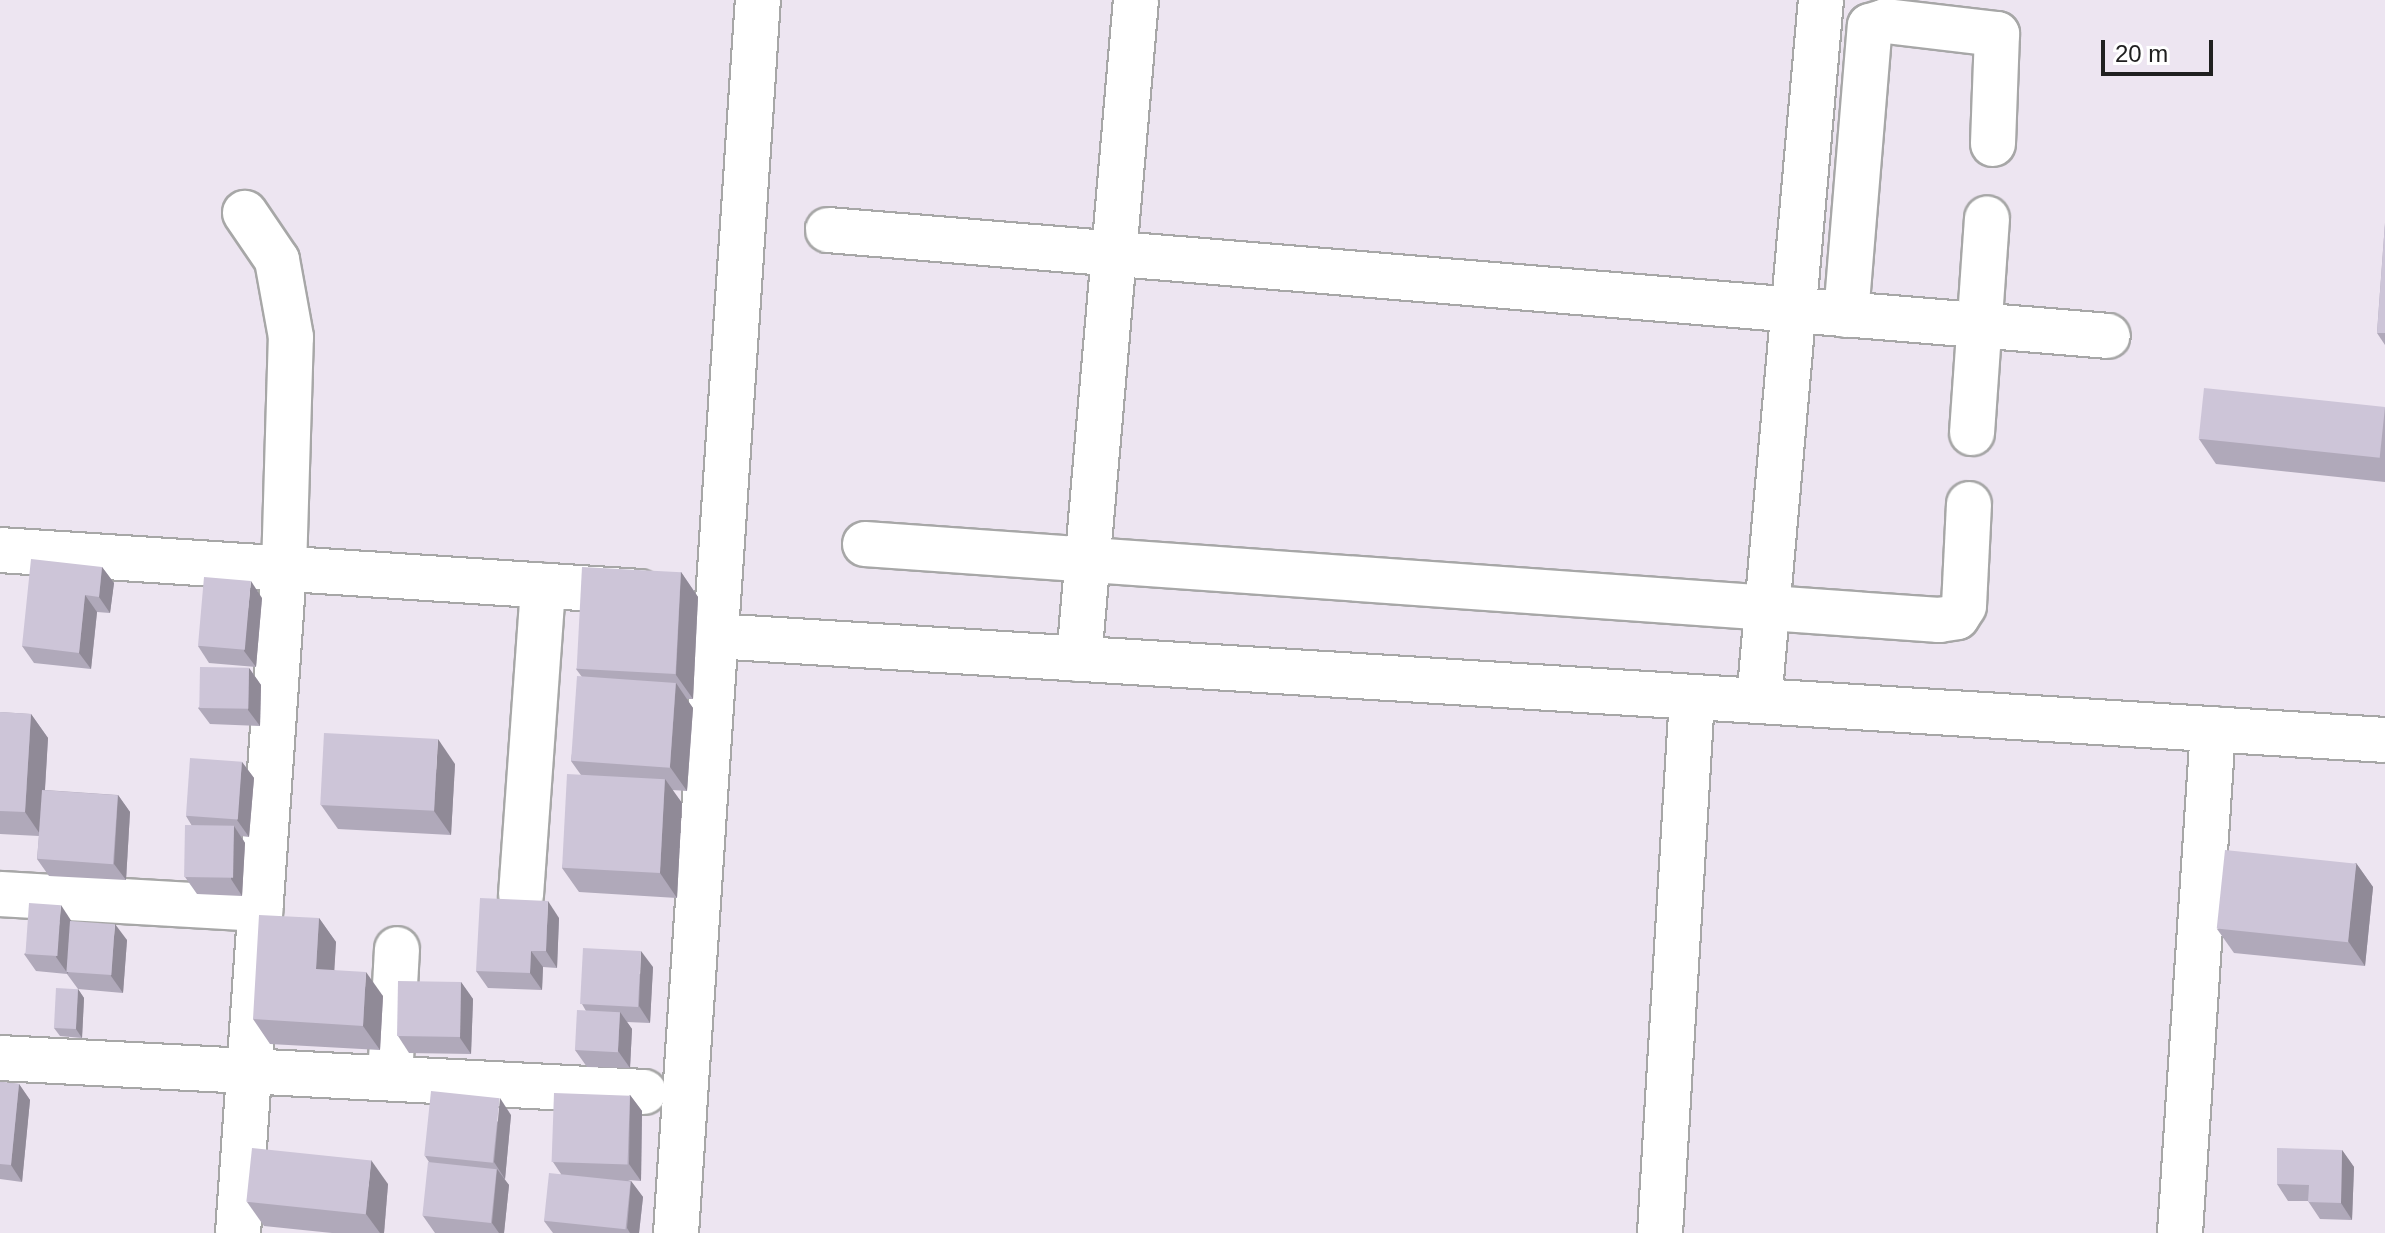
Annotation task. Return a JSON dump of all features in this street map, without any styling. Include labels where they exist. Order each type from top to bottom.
[{"type":"street","points":[[676,1233],[758,0]]},
{"type":"street","points":[[1079,659],[1136,0]]},
{"type":"street","points":[[1759,701],[1821,0]]},
{"type":"street","points":[[1846,315],[1870,26],[1886,21],[1997,34],[1993,144]]},
{"type":"street","points":[[238,1233],[284,569],[291,337],[277,260],[245,213]]},
{"type":"street","points":[[1972,433],[1987,219]]},
{"type":"street","points":[[828,230],[2108,336]]},
{"type":"street","points":[[865,544],[1087,557],[1767,607],[1957,617],[1964,606],[1969,504]]},
{"type":"street","points":[[0,550],[543,586],[716,617],[1079,659],[2385,740]]},
{"type":"street","points":[[521,895],[543,586]]},
{"type":"street","points":[[1660,1233],[1692,697]]},
{"type":"street","points":[[2180,1233],[2213,729]]},
{"type":"street","points":[[0,894],[261,909]]},
{"type":"street","points":[[390,1078],[397,949]]},
{"type":"street","points":[[0,1058],[644,1092]]},
{"type":"building","points":[[2385,223],[2385,333],[2377,333]]},
{"type":"building","points":[[2204,388],[2385,407],[2380,458],[2199,439]]},
{"type":"building","points":[[31,559],[102,567],[99,597],[85,595],[79,653],[22,646]]},
{"type":"building","points":[[582,567],[681,572],[676,674],[577,669]]},
{"type":"building","points":[[204,577],[251,581],[245,650],[198,646]]},
{"type":"building","points":[[200,667],[249,668],[248,709],[199,708]]},
{"type":"building","points":[[577,676],[676,683],[670,768],[571,761]]},
{"type":"building","points":[[0,712],[31,714],[25,812],[0,811]]},
{"type":"building","points":[[324,733],[438,739],[434,811],[320,805]]},
{"type":"building","points":[[190,758],[242,762],[238,819],[186,816]]},
{"type":"building","points":[[567,774],[665,779],[660,873],[562,868]]},
{"type":"building","points":[[42,790],[118,795],[113,864],[37,859]]},
{"type":"building","points":[[185,825],[234,826],[233,878],[184,877]]},
{"type":"building","points":[[2225,850],[2356,864],[2348,942],[2217,929]]},
{"type":"building","points":[[480,898],[548,901],[546,951],[531,951],[530,973],[476,971]]},
{"type":"building","points":[[29,903],[61,905],[57,956],[25,954]]},
{"type":"building","points":[[259,915],[319,918],[316,969],[366,972],[363,1026],[253,1019]]},
{"type":"building","points":[[70,921],[115,924],[111,975],[66,972]]},
{"type":"building","points":[[583,948],[641,951],[638,1007],[580,1004]]},
{"type":"building","points":[[398,981],[461,982],[460,1037],[397,1036]]},
{"type":"building","points":[[56,988],[78,989],[76,1029],[54,1028]]},
{"type":"building","points":[[577,1010],[620,1012],[618,1052],[575,1050]]},
{"type":"building","points":[[0,1082],[19,1084],[11,1165],[0,1164]]},
{"type":"building","points":[[431,1091],[500,1098],[493,1163],[424,1156]]},
{"type":"building","points":[[554,1093],[630,1096],[628,1165],[552,1162]]},
{"type":"building","points":[[252,1148],[371,1161],[366,1214],[246,1202]]},
{"type":"building","points":[[2277,1148],[2342,1150],[2341,1203],[2308,1202],[2309,1185],[2277,1184]]},
{"type":"building","points":[[428,1162],[497,1169],[491,1223],[422,1216]]},
{"type":"building","points":[[549,1173],[631,1182],[626,1229],[544,1221]]}]
